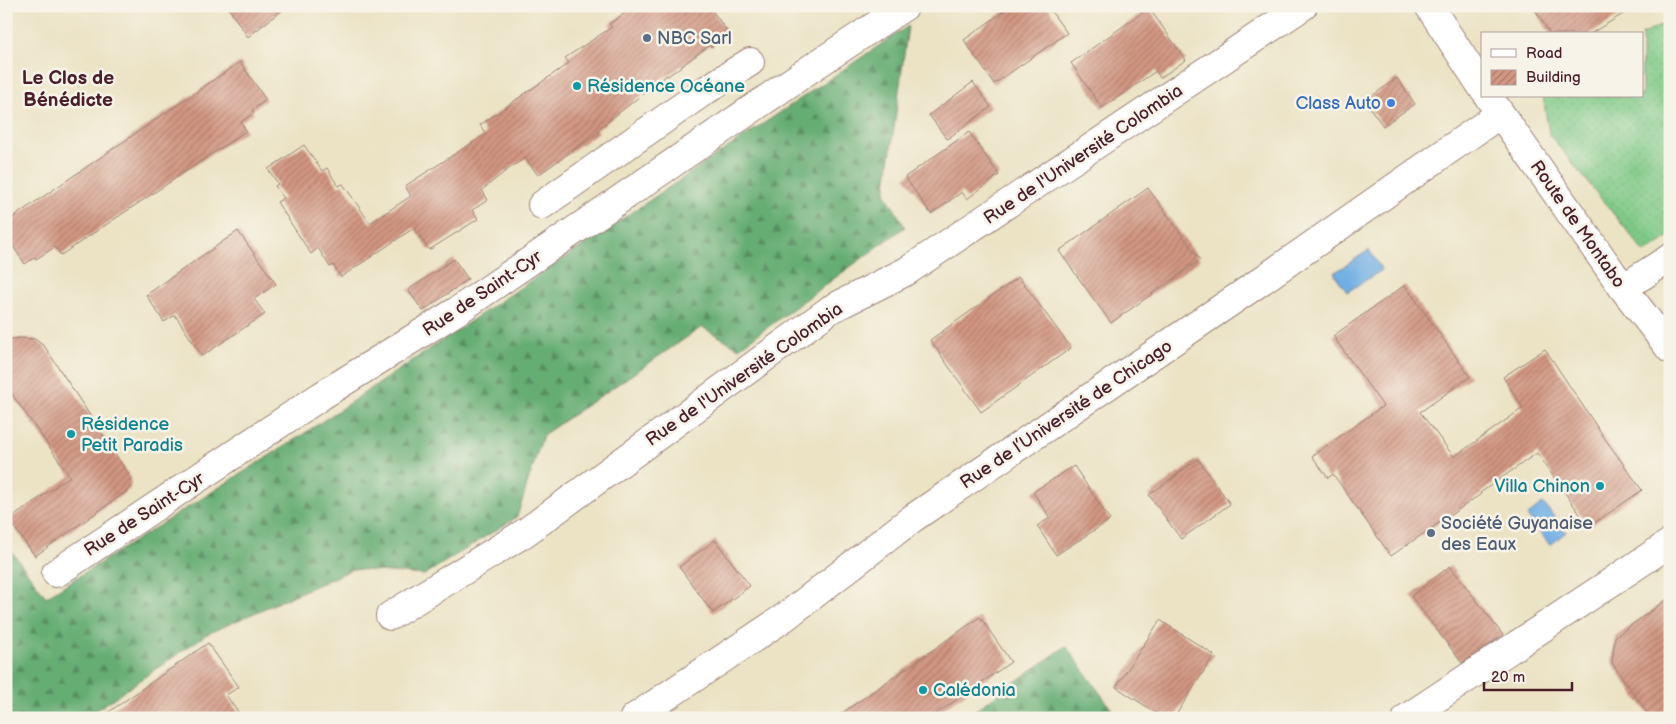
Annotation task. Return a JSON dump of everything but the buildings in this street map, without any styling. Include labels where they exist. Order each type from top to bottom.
[{"type":"street","name":"Rue de Saint-Cyr","points":[[56,572],[281,424],[320,396],[457,311],[905,6]]},
{"type":"street","name":"Rue de l'Université Colombia","points":[[390,616],[526,532],[831,309],[907,271],[1303,6]]},
{"type":"street","points":[[1429,6],[1481,85]]},
{"type":"street","points":[[542,205],[703,92],[750,62]]},
{"type":"street","points":[[703,92],[716,106],[727,126]]},
{"type":"street","name":"Route de Montabo","points":[[1494,105],[1623,288],[1670,349]]},
{"type":"street","name":"Rue de l’Université de Chicago","points":[[634,718],[785,617],[912,518],[1259,282],[1494,105]]},
{"type":"street","points":[[1623,288],[1670,258]]},
{"type":"street","points":[[1407,718],[1670,543]]},
{"type":"green space","points":[[1670,22],[1670,236],[1645,253],[1549,134],[1543,98],[1644,98],[1644,33]]},
{"type":"green space","points":[[908,26],[885,193],[905,227],[739,348],[702,327],[543,435],[517,517],[424,575],[353,569],[207,634],[85,718],[6,718],[6,544],[46,597],[302,435]]},
{"type":"green space","points":[[1066,646],[1118,718],[964,718]]},
{"type":"water","points":[[1369,250],[1382,270],[1347,292],[1334,273]]},
{"type":"water","points":[[1543,503],[1566,532],[1550,545],[1527,516]]},
{"type":"place","name":"NBC Sarl","points":[[647,38]]},
{"type":"place","name":"Résidence Océane","points":[[577,86]]},
{"type":"place","name":"Class Auto","points":[[1391,103]]},
{"type":"place","name":"Résidence Petit Paradis","points":[[71,434]]},
{"type":"place","name":"Villa Chinon","points":[[1600,486]]},
{"type":"place","name":"Société Guyanaise des Eaux","points":[[1431,533]]},
{"type":"place","name":"Calédonia","points":[[923,690]]},
{"type":"district","name":"Le Clos de Bénédicte","points":[[68,88]]}]
